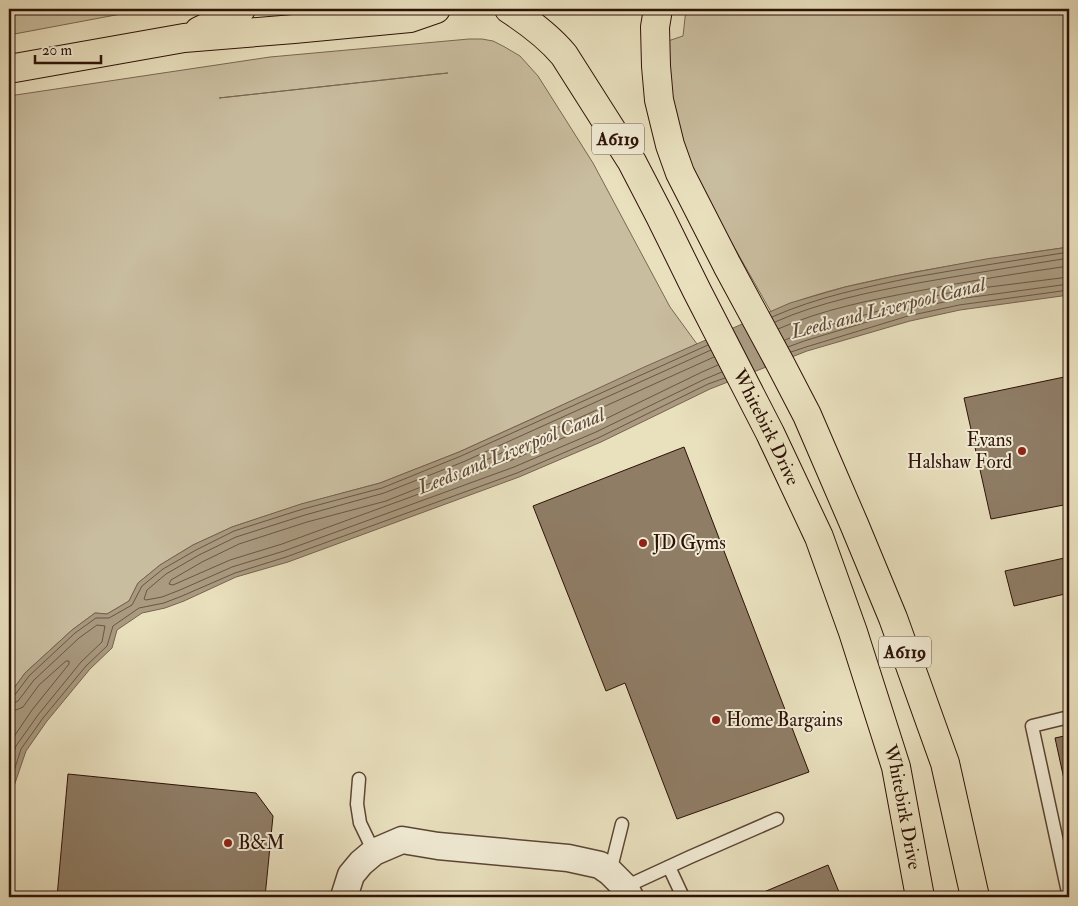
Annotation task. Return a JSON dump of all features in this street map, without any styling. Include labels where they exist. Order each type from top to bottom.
[{"type":"main road","points":[[184,38],[241,9]]},
{"type":"main road","points":[[9,69],[184,38],[410,18],[436,9]]},
{"type":"main road","name":"Whitebirk Drive","points":[[509,9],[530,23],[564,55],[632,162],[770,433],[819,537],[853,632],[896,767],[920,897]]},
{"type":"main road","name":"A6119","points":[[658,9],[656,66],[659,100],[670,145],[680,173],[807,416],[854,524],[892,618],[945,763],[975,897]]},
{"type":"street","points":[[344,897],[351,875],[361,864],[374,852],[402,840],[438,846],[568,858],[600,865],[622,885]]},
{"type":"lane","points":[[1069,717],[1032,726],[1069,897]]},
{"type":"lane","points":[[359,779],[357,804],[360,823],[374,852]]},
{"type":"lane","points":[[622,824],[622,885],[778,819]]},
{"type":"lane","points":[[669,866],[684,897]]},
{"type":"shaded area","points":[[9,9],[141,9],[9,35]]},
{"type":"shaded area","points":[[686,9],[1069,9],[1069,247],[915,272],[823,293],[771,312],[695,178],[672,116],[668,41],[683,36]]},
{"type":"shaded area","points":[[469,39],[493,41],[520,56],[538,76],[593,163],[670,307],[697,344],[459,452],[380,483],[302,504],[232,527],[193,545],[160,565],[138,583],[129,601],[107,614],[95,613],[72,630],[25,673],[9,695],[9,96],[270,57]],"holes":[[[448,73],[219,98],[437,74]]]},
{"type":"water","name":"Leeds and Liverpool Canal","points":[[1069,247],[1069,295],[960,310],[910,321],[807,351],[710,389],[601,442],[519,477],[288,562],[236,577],[165,608],[142,613],[117,630],[112,648],[90,669],[47,721],[26,751],[9,808],[9,695],[25,673],[72,630],[95,613],[107,614],[129,601],[138,583],[160,565],[193,545],[232,527],[301,504],[380,483],[459,452],[790,303],[845,287],[895,276],[986,259]]},
{"type":"building","name":"Evans Halshaw Ford","points":[[1069,376],[1069,504],[991,519],[964,398]]},
{"type":"building","points":[[684,447],[809,772],[677,819],[625,683],[606,691],[533,506]]},
{"type":"building","points":[[1069,557],[1069,593],[1014,606],[1005,571]]},
{"type":"building","points":[[1069,735],[1069,802],[1055,738]]},
{"type":"building","points":[[68,774],[256,793],[273,816],[265,897],[57,897]]},
{"type":"building","points":[[828,865],[841,897],[752,897]]},
{"type":"place","name":"Evans Halshaw Ford","points":[[1022,451]]},
{"type":"place","name":"JD Gyms","points":[[643,543]]},
{"type":"place","name":"Home Bargains","points":[[716,720]]},
{"type":"place","name":"B&M","points":[[228,843]]}]
